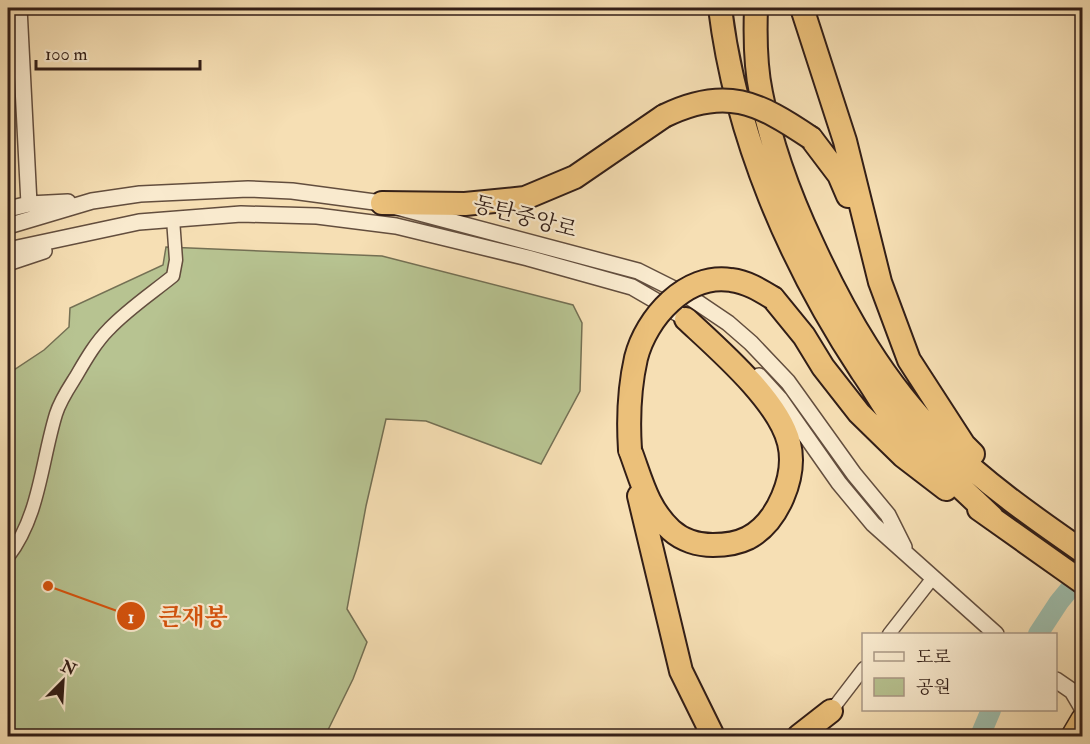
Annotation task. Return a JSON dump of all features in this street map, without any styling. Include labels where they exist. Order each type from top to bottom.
[{"type":"highway","points":[[720,8],[730,68],[747,138],[781,223],[838,336],[899,427],[992,517]]},
{"type":"highway","points":[[735,8],[747,95],[781,223]]},
{"type":"highway","points":[[745,8],[753,69],[772,139],[795,207],[840,304],[877,363],[939,438],[994,488],[1083,551]]},
{"type":"highway","points":[[756,8],[755,37],[760,93],[772,139]]},
{"type":"highway","points":[[802,8],[845,141],[880,282],[909,360],[964,445],[1031,513]]},
{"type":"highway","points":[[382,203],[465,204],[525,198],[575,177],[664,116],[687,105],[724,99],[761,108],[811,138],[839,175],[869,244]]},
{"type":"highway","points":[[713,736],[681,671],[639,498],[630,450],[629,396],[637,356],[652,323],[667,304],[687,288],[708,280],[730,280],[755,287],[773,298],[804,336],[823,367],[859,413],[903,456],[939,484],[992,517],[1083,582]]},
{"type":"highway","points":[[630,450],[650,503],[660,519],[673,532],[688,540],[704,545],[718,545],[747,538],[762,528],[781,503],[791,468],[789,443],[777,416],[736,365],[686,319]]},
{"type":"highway","points":[[799,736],[831,711]]},
{"type":"highway","points":[[1072,736],[1083,719]]},
{"type":"street","points":[[19,8],[29,204]]},
{"type":"street","name":"동탄중앙로","points":[[8,226],[92,201],[140,194],[248,189],[303,192],[382,203],[618,265],[656,279],[698,303],[728,323],[751,343],[788,382],[854,474],[888,515],[908,555]]},
{"type":"street","points":[[8,209],[29,204],[92,201]]},
{"type":"street","name":"동탄중앙로","points":[[115,227],[173,219],[252,214],[317,216],[396,226],[528,258],[632,287],[710,332],[746,362],[780,399],[839,483],[873,524],[995,633]]},
{"type":"street","points":[[8,557],[23,532],[39,491],[56,413],[65,394],[90,353],[109,328],[173,276],[176,260],[173,219]]},
{"type":"street","points":[[8,250],[115,227]]},
{"type":"street","points":[[8,263],[115,227]]},
{"type":"street","points":[[890,633],[932,579]]},
{"type":"street","points":[[811,736],[862,671]]},
{"type":"street","points":[[1057,681],[1077,692],[1082,708]]},
{"type":"green space","points":[[166,247],[382,256],[573,305],[582,323],[580,391],[541,464],[426,421],[386,419],[366,506],[347,609],[367,642],[353,679],[325,736],[8,736],[8,374],[44,350],[69,327],[70,308],[163,265]]},
{"type":"waterway","points":[[1039,633],[1059,602],[1082,574]]},
{"type":"waterway","points":[[980,736],[991,711]]},
{"type":"place","name":"큰재봉","points":[[48,586]]}]
